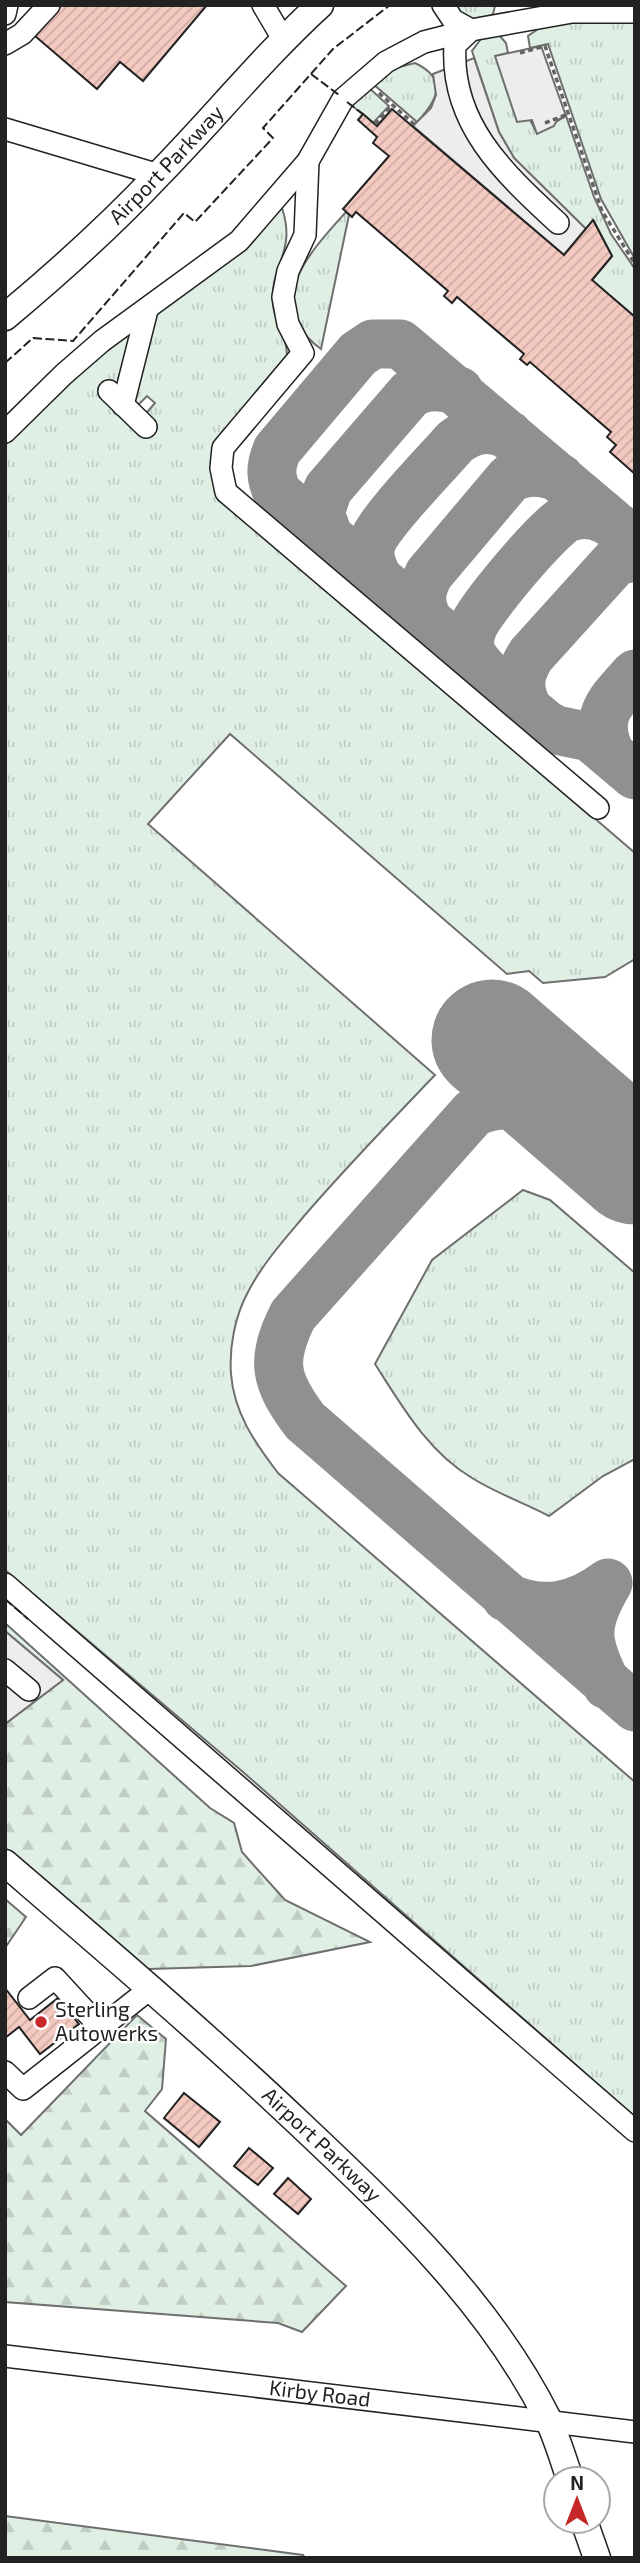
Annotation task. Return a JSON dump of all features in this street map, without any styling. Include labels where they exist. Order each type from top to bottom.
[{"type":"main road","name":"Airport Parkway","points":[[5,317],[72,260],[159,175],[283,39],[320,5]]},
{"type":"main road","name":"Airport Parkway","points":[[5,1863],[151,1988],[335,2157],[429,2252],[492,2326],[550,2422],[565,2465]]},
{"type":"main road","points":[[589,2535],[597,2558]]},
{"type":"street","points":[[5,14],[7,5]]},
{"type":"street","points":[[5,44],[22,34],[49,5]]},
{"type":"street","points":[[263,5],[283,39]]},
{"type":"street","points":[[443,5],[453,20],[471,30]]},
{"type":"street","points":[[5,432],[64,374],[239,241],[308,162],[343,99],[386,62],[424,42],[471,30],[572,12],[635,12]]},
{"type":"street","points":[[471,30],[455,45],[454,54],[453,73],[465,111],[487,152],[558,223]]},
{"type":"street","points":[[5,129],[159,175]]},
{"type":"street","points":[[308,162],[305,235],[288,271],[283,298],[288,324],[303,353],[223,447],[221,468],[226,492],[598,808]]},
{"type":"street","points":[[146,426],[116,398],[147,310]]},
{"type":"street","points":[[5,1584],[635,2131]]},
{"type":"street","points":[[5,1670],[29,1690]]},
{"type":"street","points":[[29,1998],[55,1978],[101,2028]]},
{"type":"street","points":[[5,2072],[23,2089],[151,1988]]},
{"type":"street","name":"Kirby Road","points":[[5,2356],[635,2432]]},
{"type":"path","points":[[520,53],[545,46],[602,212],[635,264]]},
{"type":"path","points":[[364,81],[415,125]]},
{"type":"path","points":[[375,124],[393,106]]},
{"type":"path","points":[[545,122],[568,114]]},
{"type":"green space","points":[[454,5],[495,6],[493,14],[477,19],[462,14]]},
{"type":"green space","points":[[597,18],[635,23],[635,259],[601,199],[548,44],[530,48],[528,36],[541,27]]},
{"type":"green space","points":[[499,35],[506,43],[508,53],[496,56],[537,133],[566,116],[594,197],[611,234],[635,269],[635,317],[592,280],[612,256],[594,221],[586,229],[514,158],[499,132],[472,51],[481,39]]},
{"type":"green space","points":[[415,63],[426,69],[436,83],[434,98],[417,122],[372,83],[391,69]]},
{"type":"green space","points":[[368,87],[389,106],[373,123],[351,105]]},
{"type":"green space","points":[[277,207],[282,208],[286,237],[275,279],[273,305],[286,344],[287,358],[213,443],[214,485],[225,501],[635,853],[635,959],[605,977],[543,983],[529,971],[507,974],[230,734],[148,824],[435,1075],[321,1197],[260,1271],[243,1301],[234,1332],[231,1364],[233,1388],[247,1427],[278,1473],[635,1782],[635,2117],[243,1772],[5,1570],[5,445],[125,331],[130,331],[134,343],[129,371],[123,383],[109,385],[102,392],[145,434],[151,424],[143,417],[155,403],[147,396],[135,408],[131,398],[154,310],[243,245]]},
{"type":"green space","points":[[346,212],[349,215],[321,349],[303,332],[294,314],[292,296],[306,261]]},
{"type":"green space","points":[[523,1190],[550,1200],[635,1273],[635,1459],[603,1476],[549,1516],[481,1483],[442,1455],[417,1427],[375,1364],[432,1260]]},
{"type":"green space","points":[[5,1623],[210,1808],[234,1823],[242,1852],[285,1900],[370,1942],[251,1966],[148,1969],[5,1848],[5,1724],[63,1680],[5,1631]]},
{"type":"green space","points":[[5,1899],[26,1917],[5,1948]]},
{"type":"green space","points":[[137,2015],[166,2039],[162,2089],[145,2111],[346,2286],[302,2332],[278,2323],[5,2302],[5,2119],[21,2135]]},
{"type":"green space","points":[[5,2516],[303,2555],[305,2558],[5,2558]]},
{"type":"shaded area","points":[[541,46],[566,116],[557,120],[554,126],[537,134],[532,120],[517,122],[495,56]]},
{"type":"shaded area","points":[[474,58],[499,132],[514,158],[586,229],[564,255],[413,126],[431,108],[436,95],[433,74]]},
{"type":"shaded area","points":[[5,1631],[63,1680],[5,1724]]},
{"type":"building","points":[[61,5],[207,5],[143,81],[120,62],[97,89],[35,36]]},
{"type":"building","points":[[392,109],[564,255],[593,220],[612,256],[592,280],[635,317],[635,474],[610,452],[616,445],[607,437],[611,432],[530,362],[527,365],[520,359],[524,354],[457,297],[452,303],[444,296],[448,291],[356,212],[352,217],[343,209],[389,156],[373,143],[377,137],[358,120],[363,114],[377,126]]},
{"type":"building","name":"Sterling Autowerks","points":[[5,1988],[30,2020],[58,1998],[79,2024],[40,2054],[19,2027],[5,2038]]},
{"type":"building","points":[[184,2093],[220,2122],[199,2147],[164,2118]]},
{"type":"building","points":[[249,2148],[273,2168],[258,2185],[234,2166]]},
{"type":"building","points":[[288,2178],[311,2199],[298,2214],[274,2194]]},
{"type":"taxiway","points":[[474,660],[278,494],[275,488],[272,472],[277,450],[358,354],[373,344],[400,344],[611,522]]},
{"type":"taxiway","points":[[329,538],[320,513],[328,489],[410,394],[434,387],[459,391]]},
{"type":"taxiway","points":[[379,580],[370,557],[374,539],[421,479],[455,442],[468,434],[494,430],[509,435]]},
{"type":"taxiway","points":[[428,621],[422,597],[429,574],[510,478],[535,472],[560,478]]},
{"type":"taxiway","points":[[621,530],[602,518],[588,515],[567,518],[558,524],[516,568],[478,617],[470,635],[470,648],[481,667],[545,724],[556,730],[590,737],[635,775]]},
{"type":"taxiway","points":[[528,709],[522,694],[521,681],[531,655],[616,561],[635,557]]},
{"type":"taxiway","points":[[610,753],[603,729],[604,719],[618,693],[635,674]]},
{"type":"taxiway","points":[[577,1113],[511,1105],[498,1105],[473,1113],[293,1315],[281,1345],[279,1370],[287,1394],[305,1421],[635,1707]]},
{"type":"taxiway","points":[[506,1597],[533,1605],[559,1605],[584,1598],[608,1583],[594,1611],[590,1634],[594,1657],[607,1685]]},
{"type":"runway","points":[[492,1040],[635,1164]]},
{"type":"fence","points":[[5,363],[33,338],[73,341],[184,213],[195,222],[273,138],[263,128],[333,49],[390,5]]},
{"type":"fence","points":[[311,74],[339,95]]},
{"type":"fence","points":[[347,102],[363,114]]},
{"type":"fence","points":[[5,1599],[28,1619]]},
{"type":"place","name":"Sterling Autowerks","points":[[41,2022]]}]
